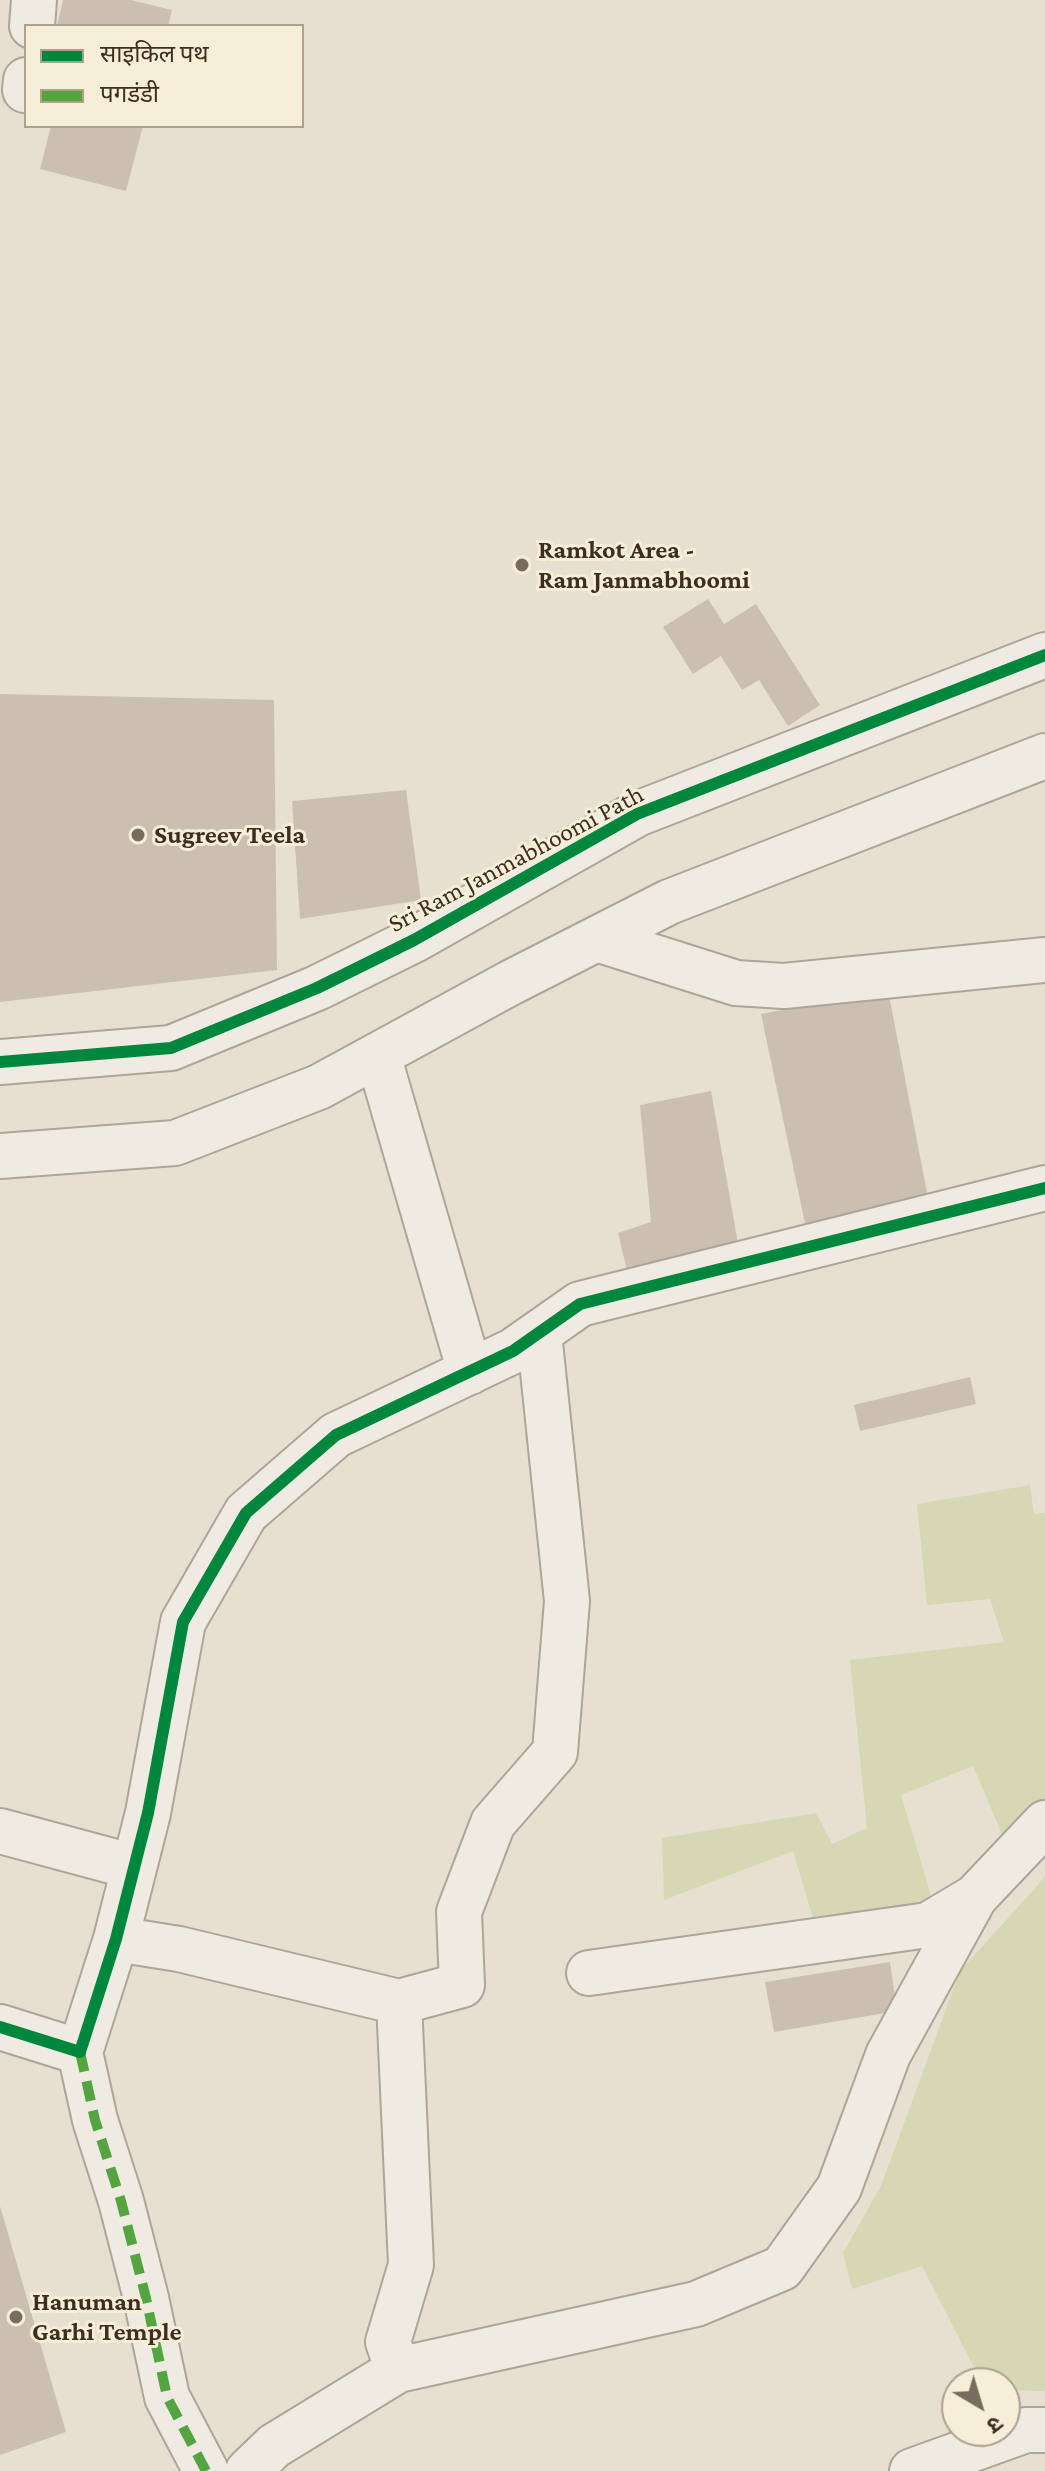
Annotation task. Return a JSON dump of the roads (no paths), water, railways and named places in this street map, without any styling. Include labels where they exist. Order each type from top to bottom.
[{"type":"street","points":[[32,24],[34,0]]},
{"type":"street","name":"Sri Ram Janmabhoomi Path","points":[[0,1062],[171,1048],[317,988],[400,947],[637,814],[1045,655]]},
{"type":"street","points":[[0,1156],[175,1143],[319,1087],[669,902],[1045,756]]},
{"type":"street","points":[[597,939],[736,983],[784,986],[1045,960]]},
{"type":"street","points":[[378,1055],[470,1372]]},
{"type":"street","points":[[206,2471],[167,2397],[146,2298],[121,2201],[95,2120],[80,2052],[116,1939],[148,1813],[183,1622],[246,1513],[336,1435],[513,1351],[580,1304],[1045,1188]]},
{"type":"street","points":[[116,1939],[179,1949],[399,2002],[462,1985],[459,1912],[493,1823],[555,1752],[567,1601],[539,1333]]},
{"type":"street","points":[[248,2471],[274,2446],[398,2370],[696,2304],[782,2268],[839,2188],[888,2055],[975,1897],[1045,1823]]},
{"type":"street","points":[[0,1831],[134,1867]]},
{"type":"street","points":[[589,1973],[928,1925],[975,1897]]},
{"type":"street","points":[[398,2370],[388,2342],[411,2265],[399,2002]]},
{"type":"street","points":[[0,2027],[80,2052]]},
{"type":"street","points":[[912,2471],[1026,2430],[1045,2430]]},
{"type":"place","name":"Ramkot Area - Ram Janmabhoomi","points":[[522,565]]},
{"type":"place","name":"Sugreev Teela","points":[[138,835]]},
{"type":"place","name":"Hanuman Garhi Temple","points":[[16,2317]]}]
